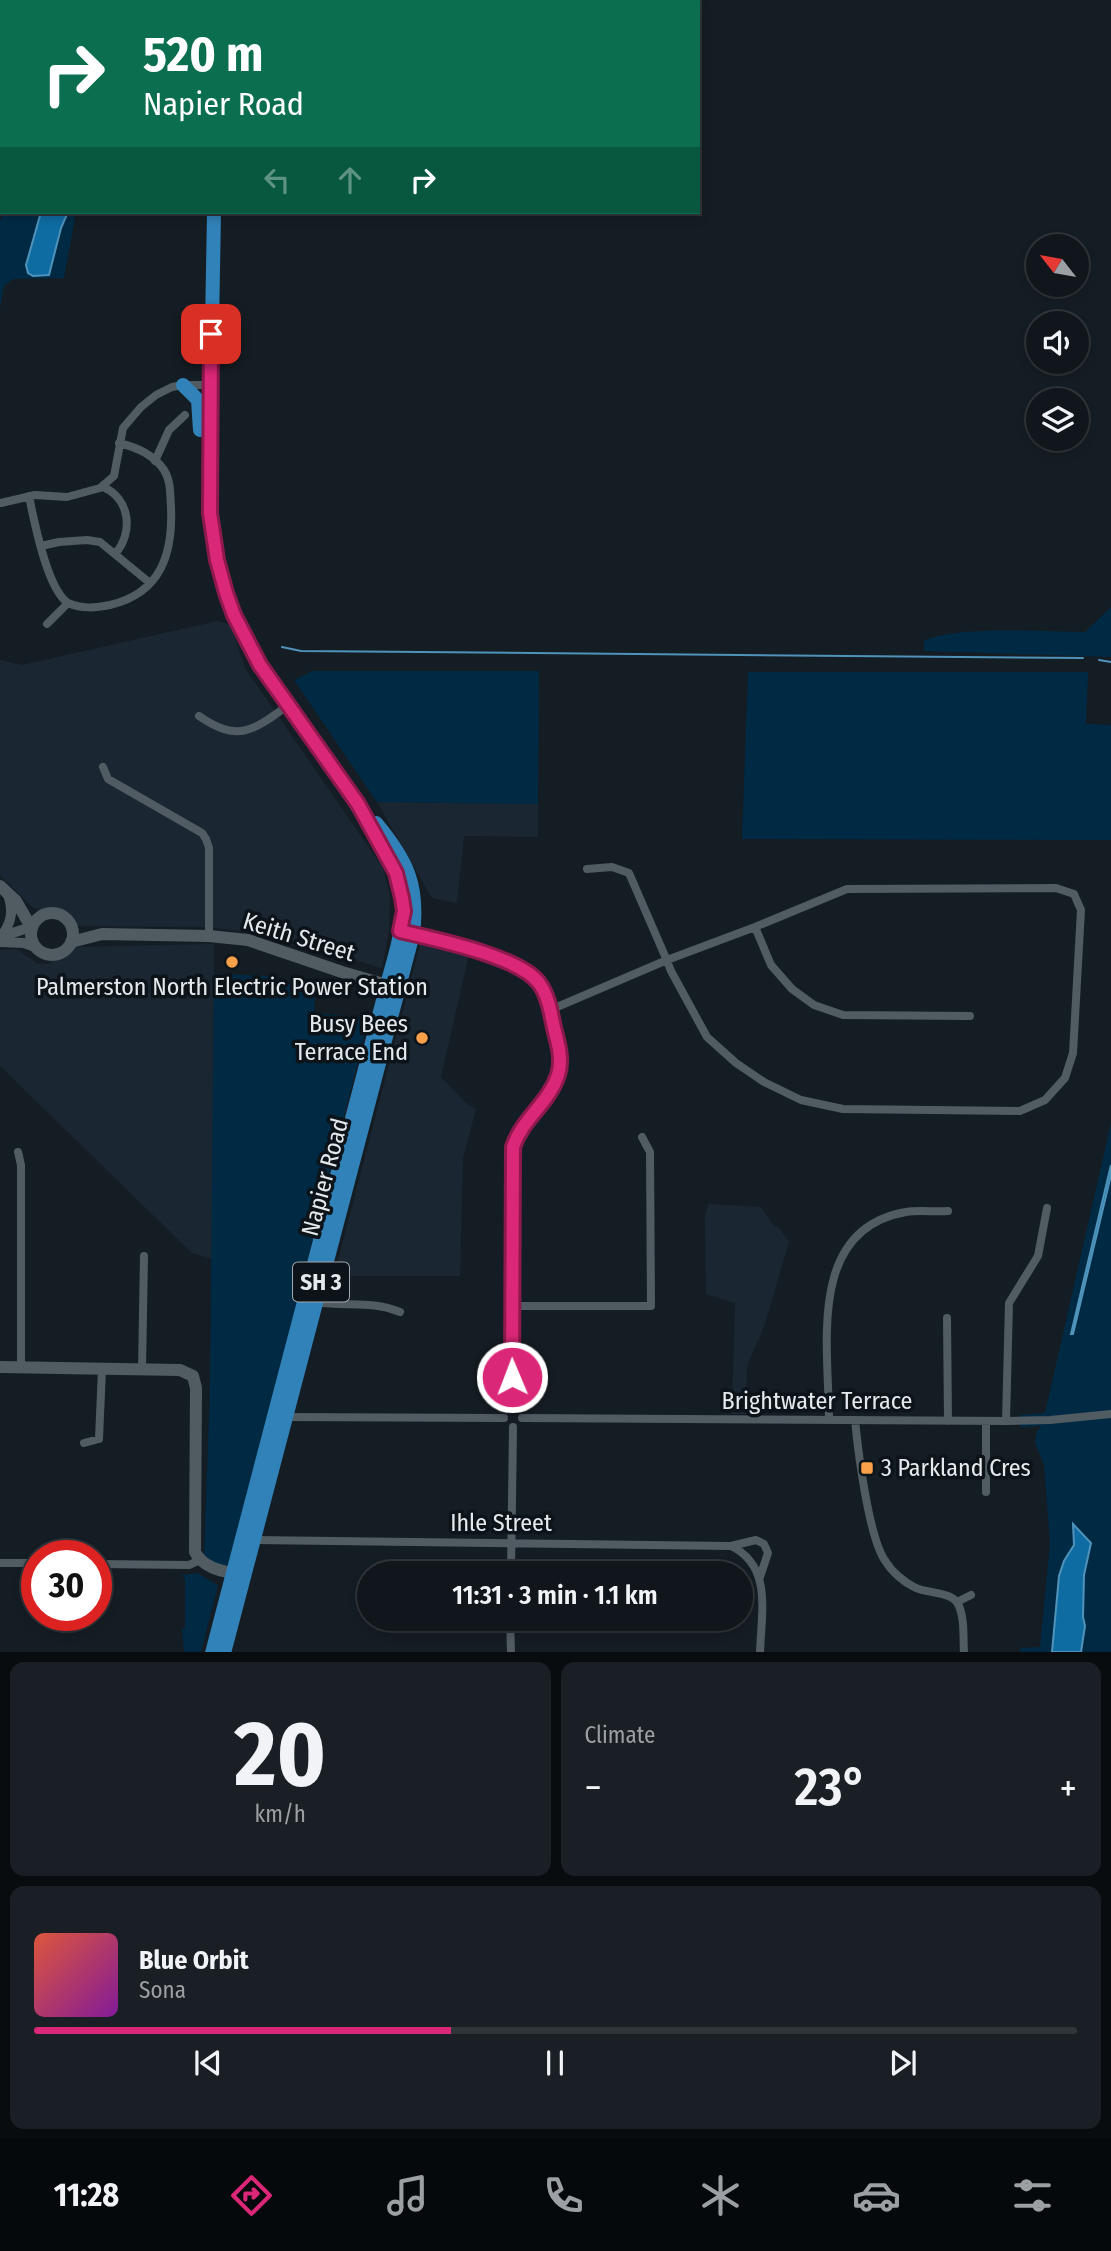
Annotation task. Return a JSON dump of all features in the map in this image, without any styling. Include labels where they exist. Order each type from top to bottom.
[{"type":"highway","name":"Napier Road","points":[[214,214],[209,500],[217,560],[234,615],[260,665],[358,804],[400,883],[406,933],[239,1575]]},
{"type":"highway","points":[[183,385],[198,400],[201,472],[209,500]]},
{"type":"highway","name":"Napier Road","points":[[239,1575],[254,1539],[280,1416],[316,1301],[331,1222]]},
{"type":"highway","name":"SH 3","points":[[212,1652],[239,1575]]},
{"type":"highway","name":"SH 3","points":[[224,1652],[239,1575]]},
{"type":"main road","points":[[8,893],[46,913],[57,913],[71,923],[71,942],[63,952],[54,955],[43,953],[35,947],[31,938],[34,921],[46,913]]},
{"type":"main road","points":[[8,893],[31,927]]},
{"type":"main road","name":"Keith Street","points":[[71,923],[102,934]]},
{"type":"main road","name":"Keith Street","points":[[71,942],[102,934],[209,936],[265,944],[342,972],[393,986]]},
{"type":"main road","points":[[0,1367],[180,1370],[193,1376],[196,1388],[195,1552],[208,1566],[239,1575]]},
{"type":"street","points":[[1,503],[29,496],[67,497],[93,492],[114,476],[123,428],[141,407],[156,395],[183,385],[210,385]]},
{"type":"street","points":[[155,461],[169,430],[185,415]]},
{"type":"street","points":[[29,496],[41,546],[58,593],[68,603],[83,608],[102,607],[139,594],[158,573],[168,554],[171,518],[169,483],[164,471],[155,461],[138,449],[119,443]]},
{"type":"street","points":[[103,486],[120,501],[127,520],[126,536],[115,554]]},
{"type":"street","points":[[41,546],[58,542],[94,541],[105,544],[150,583]]},
{"type":"street","points":[[47,624],[68,603]]},
{"type":"street","points":[[199,716],[217,728],[233,732],[246,731],[287,706]]},
{"type":"street","points":[[103,767],[108,779],[202,833],[206,839],[209,848],[209,936]]},
{"type":"street","points":[[550,1010],[667,960],[847,889],[1056,888],[1069,890],[1076,897],[1081,910],[1073,1053],[1065,1078],[1045,1100],[1020,1111],[843,1109],[801,1100],[764,1082],[736,1063],[707,1037],[667,960],[629,873],[612,867],[587,869]]},
{"type":"street","points":[[0,937],[7,929],[12,916],[8,893]]},
{"type":"street","points":[[0,937],[31,927]]},
{"type":"street","points":[[755,927],[771,965],[792,989],[814,1005],[843,1015],[970,1016]]},
{"type":"street","points":[[406,933],[470,947],[526,971],[539,983],[550,1010],[560,1052],[559,1073],[550,1092],[522,1128],[513,1147],[513,1409]]},
{"type":"street","points":[[0,942],[24,943],[35,947]]},
{"type":"street","points":[[511,1307],[651,1306],[650,1152],[642,1137]]},
{"type":"street","points":[[18,1152],[21,1166],[21,1368]]},
{"type":"street","points":[[1006,1421],[1009,1303],[1038,1256],[1047,1208]]},
{"type":"street","points":[[829,1420],[828,1299],[836,1266],[846,1250],[868,1228],[892,1216],[907,1212],[948,1212]]},
{"type":"street","points":[[142,1370],[144,1256]]},
{"type":"street","points":[[316,1301],[332,1304],[382,1304],[400,1312]]},
{"type":"street","points":[[947,1318],[948,1421]]},
{"type":"street","points":[[84,1443],[99,1439],[102,1369]]},
{"type":"street","points":[[513,1409],[520,1413],[522,1418],[519,1425],[513,1427],[506,1424],[504,1418],[507,1412],[513,1409]]},
{"type":"street","name":"Brightwater Terrace","points":[[522,1418],[1006,1421],[1111,1414]]},
{"type":"street","points":[[280,1416],[504,1418]]},
{"type":"street","points":[[855,1420],[876,1543],[885,1562],[914,1587],[951,1597],[957,1602],[964,1652]]},
{"type":"street","points":[[986,1421],[986,1492]]},
{"type":"street","points":[[511,1561],[513,1427]]},
{"type":"street","name":"Ihle Street","points":[[254,1539],[731,1546],[746,1554],[760,1578]]},
{"type":"street","points":[[731,1546],[756,1540],[764,1544],[768,1553],[760,1578],[760,1652]]},
{"type":"street","points":[[112,1564],[189,1565],[200,1560]]},
{"type":"street","points":[[0,1563],[21,1563]]},
{"type":"street","points":[[957,1602],[971,1595]]},
{"type":"street","points":[[510,1631],[510,1652]]},
{"type":"shaded area","points":[[2,214],[76,214],[64,278],[13,279],[4,286],[0,308],[0,222]]},
{"type":"shaded area","points":[[1111,607],[1111,657],[924,651],[924,641],[957,633],[1085,632]]},
{"type":"shaded area","points":[[218,621],[231,625],[245,668],[383,868],[390,895],[389,931],[382,968],[264,933],[205,927],[77,926],[32,907],[0,875],[0,660],[22,665]]},
{"type":"shaded area","points":[[313,671],[539,671],[538,804],[377,802],[294,680]]},
{"type":"shaded area","points":[[748,672],[1088,672],[1086,724],[1111,725],[1111,840],[742,839]]},
{"type":"shaded area","points":[[377,802],[538,804],[538,837],[464,836],[457,903],[432,898]]},
{"type":"shaded area","points":[[214,944],[212,1259],[192,1253],[0,1066],[0,950],[17,949],[37,963],[48,964],[64,956],[73,947]]},
{"type":"shaded area","points":[[420,945],[469,954],[441,1077],[467,1104],[476,1109],[463,1158],[460,1276],[334,1276]]},
{"type":"shaded area","points":[[214,974],[269,976],[315,992],[314,1013],[369,1018],[229,1569],[204,1558],[210,1387]]},
{"type":"shaded area","points":[[1111,1123],[1111,1652],[1020,1652],[1020,1648],[1040,1647],[1050,1543],[1044,1464],[1035,1443],[1037,1431],[1041,1426],[1020,1427],[1020,1415],[1045,1413]]},
{"type":"shaded area","points":[[709,1204],[761,1207],[789,1242],[765,1324],[747,1366],[746,1414],[732,1414],[735,1303],[706,1294],[705,1215]]},
{"type":"shaded area","points":[[197,1573],[218,1585],[201,1652],[184,1652],[182,1629],[185,1629],[185,1579],[182,1575]]},
{"type":"water","points":[[40,214],[67,214],[49,275],[33,276],[28,273],[26,265]]},
{"type":"water","points":[[1111,1165],[1111,1175],[1071,1334]]},
{"type":"water","points":[[1073,1524],[1091,1543],[1084,1575],[1085,1626],[1081,1652],[1052,1652],[1059,1576],[1074,1545]]},
{"type":"waterway","points":[[282,647],[301,651],[1083,658]]},
{"type":"waterway","points":[[1099,660],[1111,662]]},
{"type":"place","name":"Palmerston North Electric Power Station","points":[[232,962]]},
{"type":"place","name":"Busy Bees Terrace End","points":[[422,1038]]},
{"type":"place","name":"3 Parkland Cres","points":[[867,1468]]},
{"type":"route","points":[[211,334],[209,500],[213,539],[226,593],[247,643],[287,706],[358,804],[387,856],[400,883],[404,911],[400,931],[470,947],[526,971],[539,983],[550,1010],[560,1052],[559,1073],[550,1092],[527,1119],[513,1147],[512,1377]]}]
